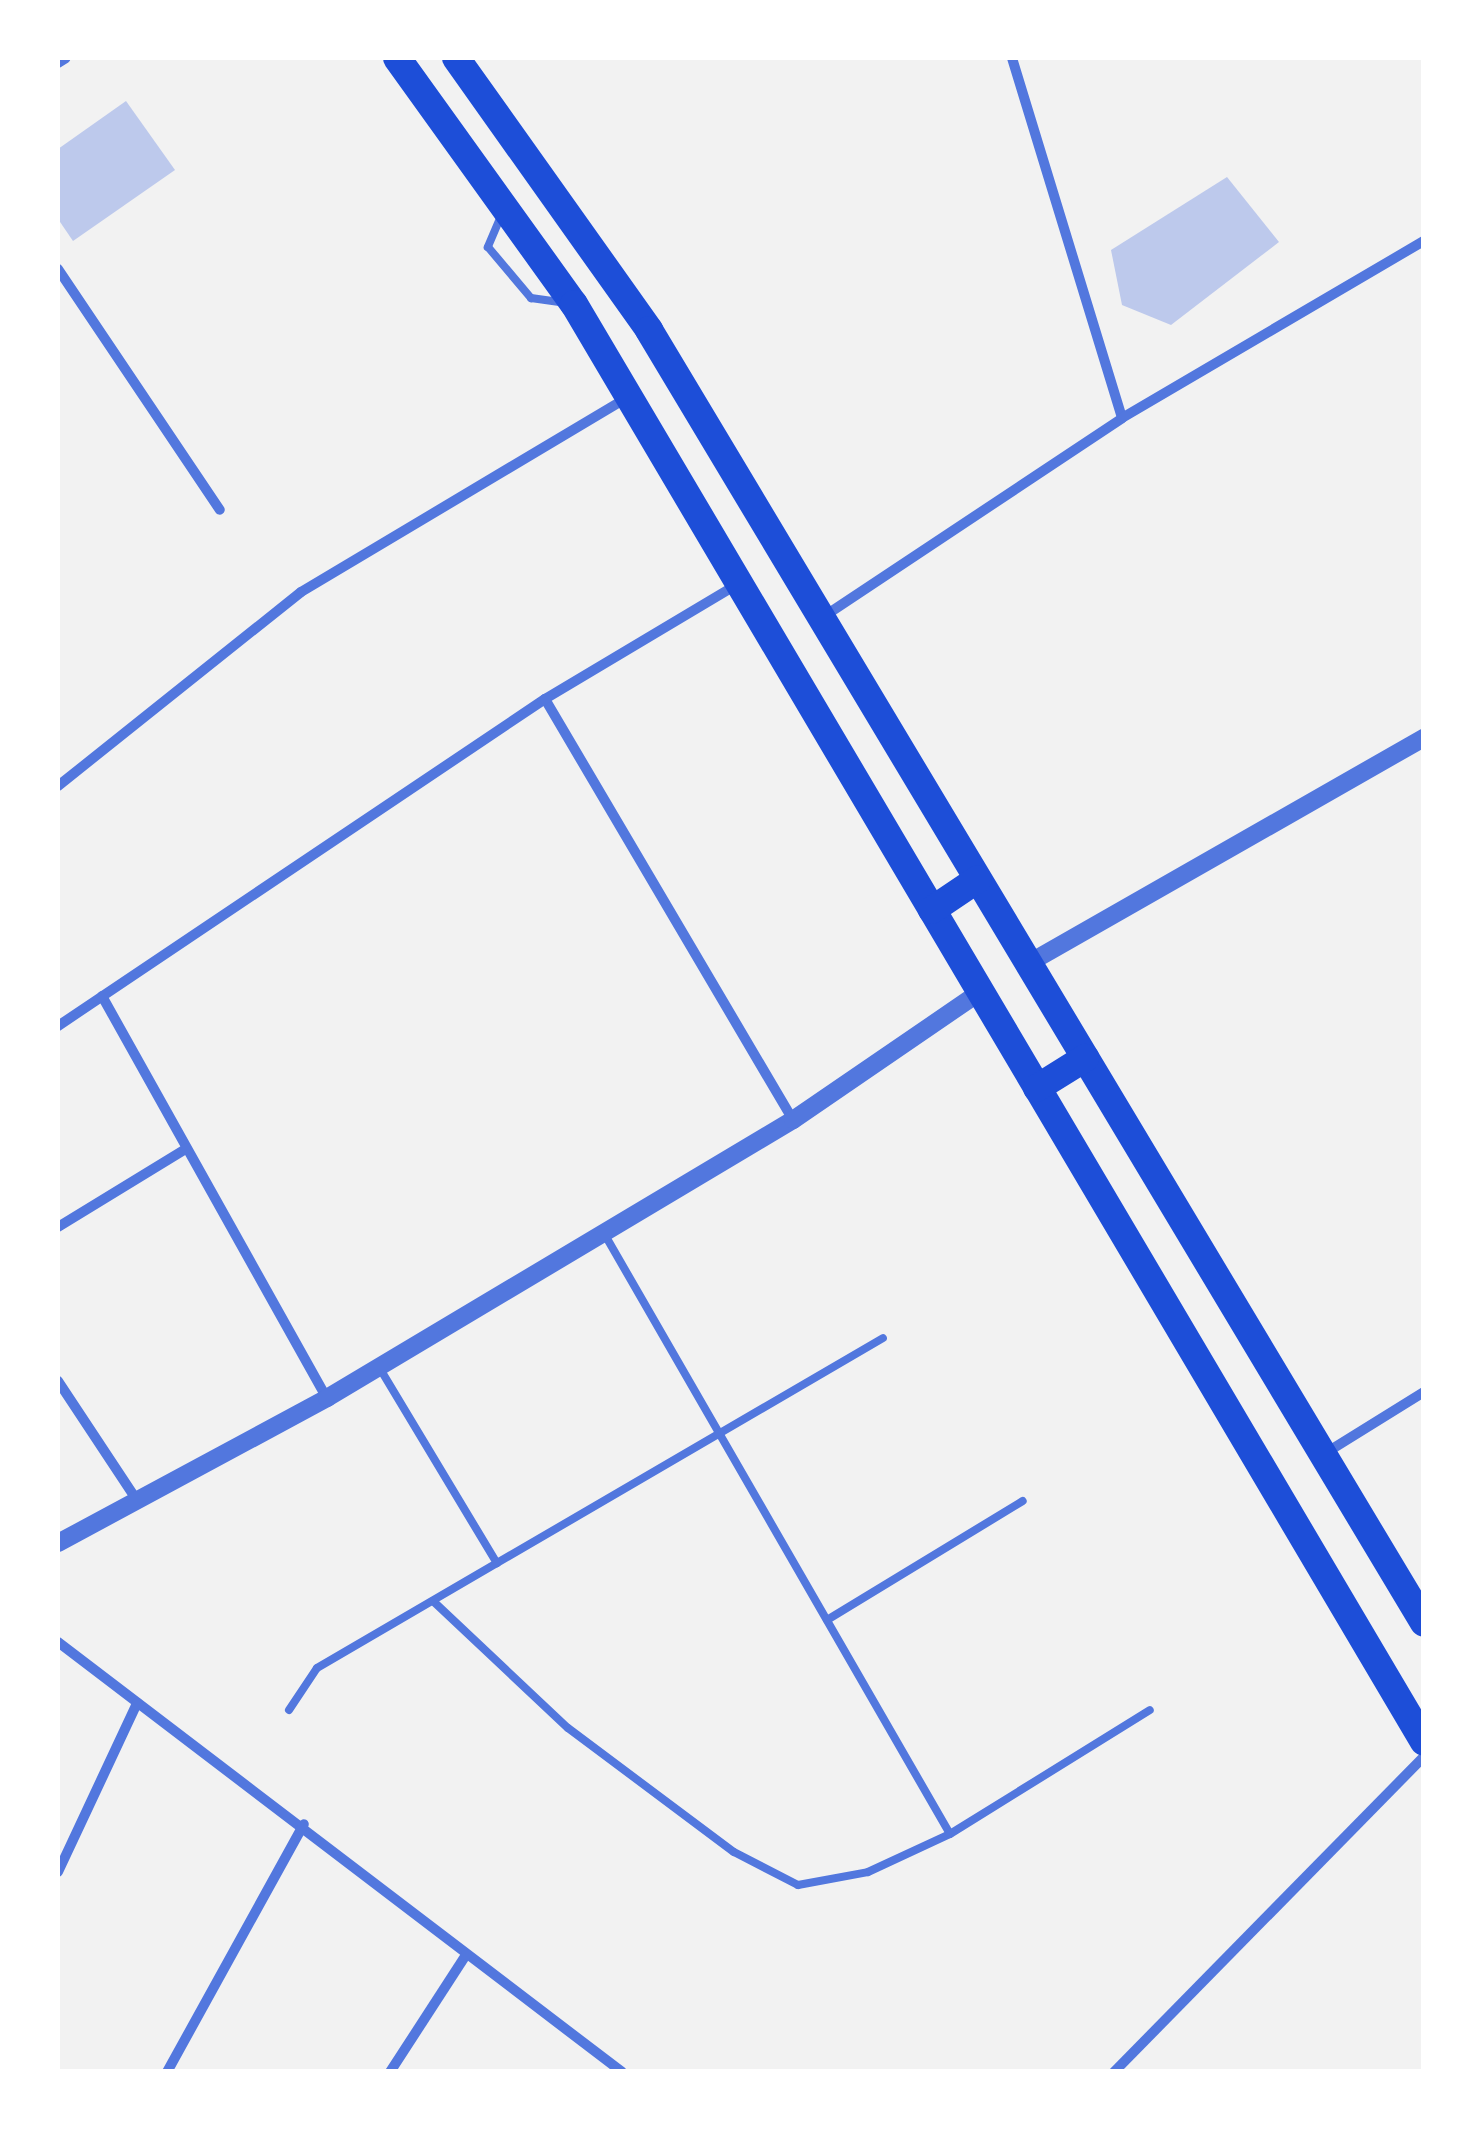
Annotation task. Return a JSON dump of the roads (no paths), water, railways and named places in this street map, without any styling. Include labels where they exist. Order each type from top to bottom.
[{"type":"highway","points":[[397,58],[574,304],[1424,1742]]},
{"type":"highway","points":[[456,58],[648,330],[1424,1623]]},
{"type":"highway","points":[[932,910],[978,880]]},
{"type":"highway","points":[[1037,1088],[1085,1058]]},
{"type":"street","points":[[58,64],[66,58]]},
{"type":"street","points":[[1012,58],[1122,418]]},
{"type":"street","points":[[821,618],[1122,418],[1424,240]]},
{"type":"street","points":[[58,269],[220,510]]},
{"type":"street","points":[[58,786],[301,592],[629,396]]},
{"type":"street","points":[[58,1026],[545,699],[739,583]]},
{"type":"street","points":[[545,699],[793,1120]]},
{"type":"street","points":[[1029,964],[1421,745]]},
{"type":"street","points":[[58,1543],[327,1398],[793,1120],[980,992]]},
{"type":"street","points":[[102,996],[327,1398]]},
{"type":"street","points":[[58,1227],[186,1149]]},
{"type":"street","points":[[58,1382],[138,1502]]},
{"type":"street","points":[[1323,1454],[1424,1392]]},
{"type":"street","points":[[58,1642],[136,1704],[304,1824],[466,1955],[622,2072]]},
{"type":"street","points":[[58,1872],[136,1704]]},
{"type":"street","points":[[1114,2072],[1424,1757]]},
{"type":"street","points":[[167,2072],[304,1824]]},
{"type":"street","points":[[390,2072],[466,1955]]},
{"type":"lane","points":[[604,1232],[950,1834]]},
{"type":"lane","points":[[289,1710],[317,1668],[883,1338]]},
{"type":"lane","points":[[379,1367],[497,1563]]},
{"type":"lane","points":[[827,1620],[1023,1501]]},
{"type":"lane","points":[[433,1601],[568,1728],[734,1852],[798,1885],[868,1872],[950,1834],[1150,1710]]}]
